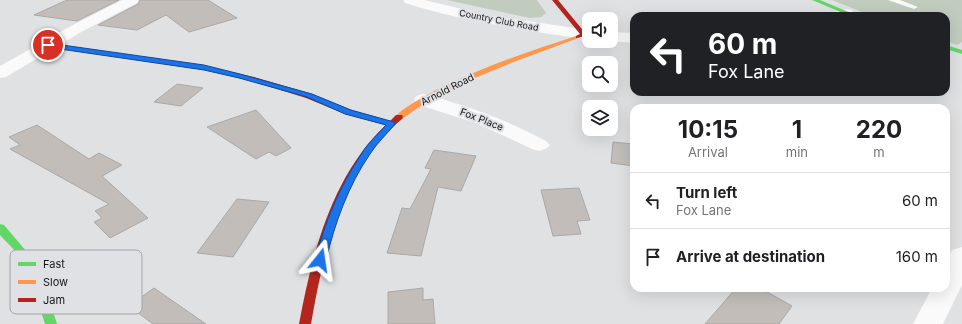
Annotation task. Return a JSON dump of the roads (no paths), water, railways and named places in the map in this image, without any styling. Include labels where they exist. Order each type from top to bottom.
[{"type":"street","points":[[0,73],[78,28],[132,0]]},
{"type":"street","name":"Country Club Road","points":[[410,0],[432,7],[492,20],[582,34]]},
{"type":"street","points":[[555,0],[582,30]]},
{"type":"street","points":[[815,0],[839,12]]},
{"type":"street","name":"Arnold Road","points":[[305,324],[327,233],[345,188],[366,153],[391,124],[423,100],[466,79],[513,59],[582,36]]},
{"type":"street","points":[[618,37],[630,38]]},
{"type":"street","points":[[48,45],[220,71],[254,79],[309,96],[348,112],[391,124]]},
{"type":"street","points":[[950,48],[962,52]]},
{"type":"street","points":[[0,54],[28,57]]},
{"type":"street","name":"Fox Place","points":[[423,100],[470,114],[513,131],[539,145]]},
{"type":"street","points":[[0,228],[20,250]]},
{"type":"street","points":[[950,280],[962,256]]},
{"type":"street","points":[[928,324],[944,292]]},
{"type":"street","points":[[48,314],[51,324]]},
{"type":"lane","points":[[892,0],[914,8]]}]
